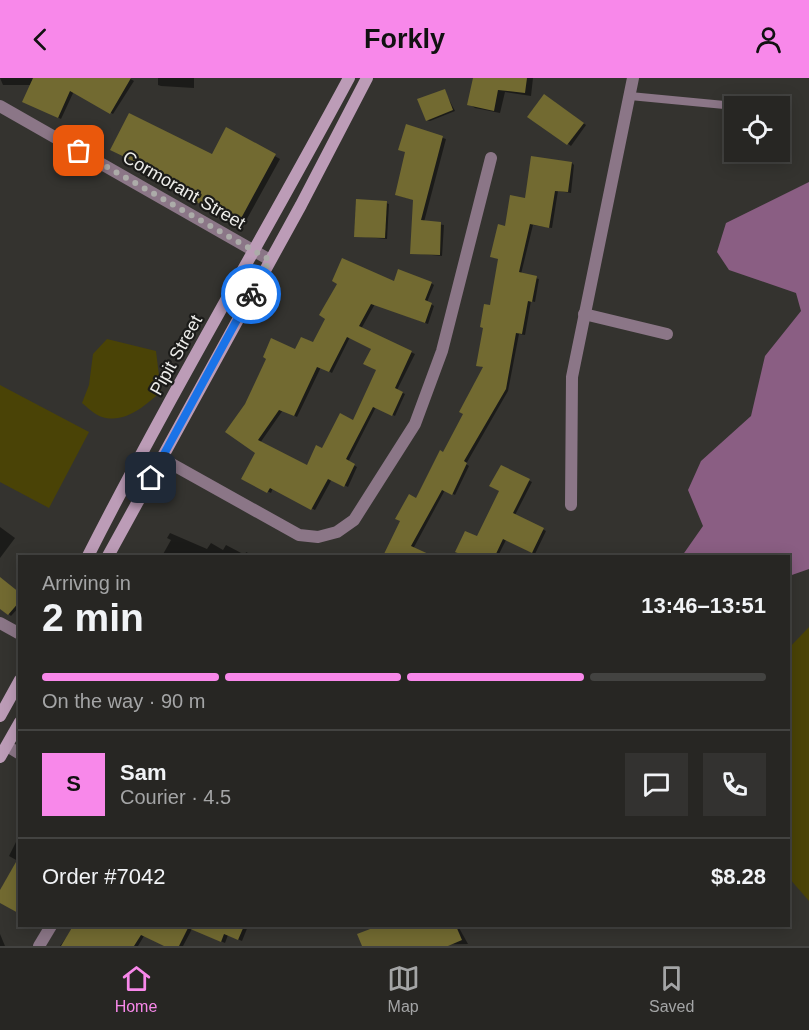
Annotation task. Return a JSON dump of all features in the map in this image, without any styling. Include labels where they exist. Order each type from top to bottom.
[{"type":"main road","name":"Pipit Street","points":[[89,555],[200,346],[256,251],[350,78]]},
{"type":"main road","name":"Pipit Street","points":[[109,555],[367,78]]},
{"type":"main road","points":[[0,716],[18,684]]},
{"type":"main road","points":[[3,752],[18,726]]},
{"type":"street","points":[[571,504],[572,377],[633,78]]},
{"type":"street","name":"Cormorant Street","points":[[0,106],[270,260]]},
{"type":"street","points":[[161,458],[299,535],[318,537],[337,532],[354,520],[415,424],[442,351],[491,158]]},
{"type":"street","points":[[585,314],[667,334]]},
{"type":"street","points":[[0,623],[18,633]]},
{"type":"street","points":[[3,752],[18,754]]},
{"type":"street","points":[[39,946],[50,927]]},
{"type":"lane","points":[[630,96],[724,105]]},
{"type":"shaded area","points":[[809,182],[809,569],[790,576],[790,555],[683,555],[703,526],[688,490],[701,461],[751,416],[765,356],[801,311],[796,293],[729,270],[717,252],[726,223]]},
{"type":"shaded area","points":[[107,339],[156,351],[161,392],[134,412],[119,418],[99,416],[82,403],[89,385],[93,354]]},
{"type":"shaded area","points":[[0,385],[89,432],[49,508],[0,482]]},
{"type":"shaded area","points":[[809,627],[809,901],[790,879],[790,647]]},
{"type":"building","points":[[33,78],[131,78],[110,114],[70,91],[58,118],[22,102]]},
{"type":"building","points":[[473,78],[527,78],[525,93],[498,90],[494,111],[467,105]]},
{"type":"building","points":[[445,89],[453,110],[426,121],[417,99]]},
{"type":"building","points":[[544,94],[584,123],[567,145],[527,117]]},
{"type":"building","points":[[129,113],[212,154],[226,127],[276,154],[238,224],[181,194],[185,186],[110,150]]},
{"type":"building","points":[[406,124],[443,136],[421,220],[441,222],[440,255],[410,254],[413,200],[395,195],[405,152],[398,150]]},
{"type":"building","points":[[531,156],[572,162],[568,192],[555,191],[549,228],[530,224],[519,272],[537,276],[532,302],[528,301],[522,334],[516,333],[506,389],[464,461],[467,463],[452,495],[442,490],[411,546],[431,555],[383,555],[400,521],[395,519],[409,494],[416,498],[440,450],[443,452],[463,414],[459,412],[483,367],[476,366],[483,328],[480,327],[484,304],[490,305],[498,259],[490,257],[498,224],[505,226],[510,195],[525,198]]},
{"type":"building","points":[[356,199],[387,201],[385,238],[354,237]]},
{"type":"building","points":[[342,258],[394,281],[398,269],[432,282],[425,300],[432,303],[425,323],[371,304],[359,326],[412,351],[395,388],[403,392],[392,416],[373,407],[346,459],[355,464],[344,487],[328,479],[311,510],[270,488],[267,493],[241,479],[255,453],[225,432],[245,404],[266,359],[263,357],[271,338],[295,349],[301,337],[313,342],[325,319],[319,315],[337,284],[332,281]],"holes":[[[347,337],[371,349],[363,364],[376,370],[353,420],[340,413],[322,448],[316,445],[307,465],[258,440],[279,410],[294,416],[317,367],[329,372]]]},
{"type":"building","points":[[501,465],[530,479],[513,513],[544,528],[532,553],[503,539],[495,555],[462,555],[455,552],[465,531],[477,536],[499,491],[489,486]]},
{"type":"building","points":[[0,577],[18,591],[18,603],[8,615],[0,609]]},
{"type":"building","points":[[18,858],[18,913],[0,903],[0,890]]},
{"type":"building","points":[[72,927],[244,927],[238,940],[224,934],[221,942],[188,928],[179,946],[164,946],[141,935],[134,946],[61,946]]},
{"type":"building","points":[[375,927],[456,927],[462,940],[448,946],[362,946],[357,934]]},
{"type":"way so far","points":[[79,151],[270,260],[251,294]]},
{"type":"route","points":[[151,478],[251,294]]}]
